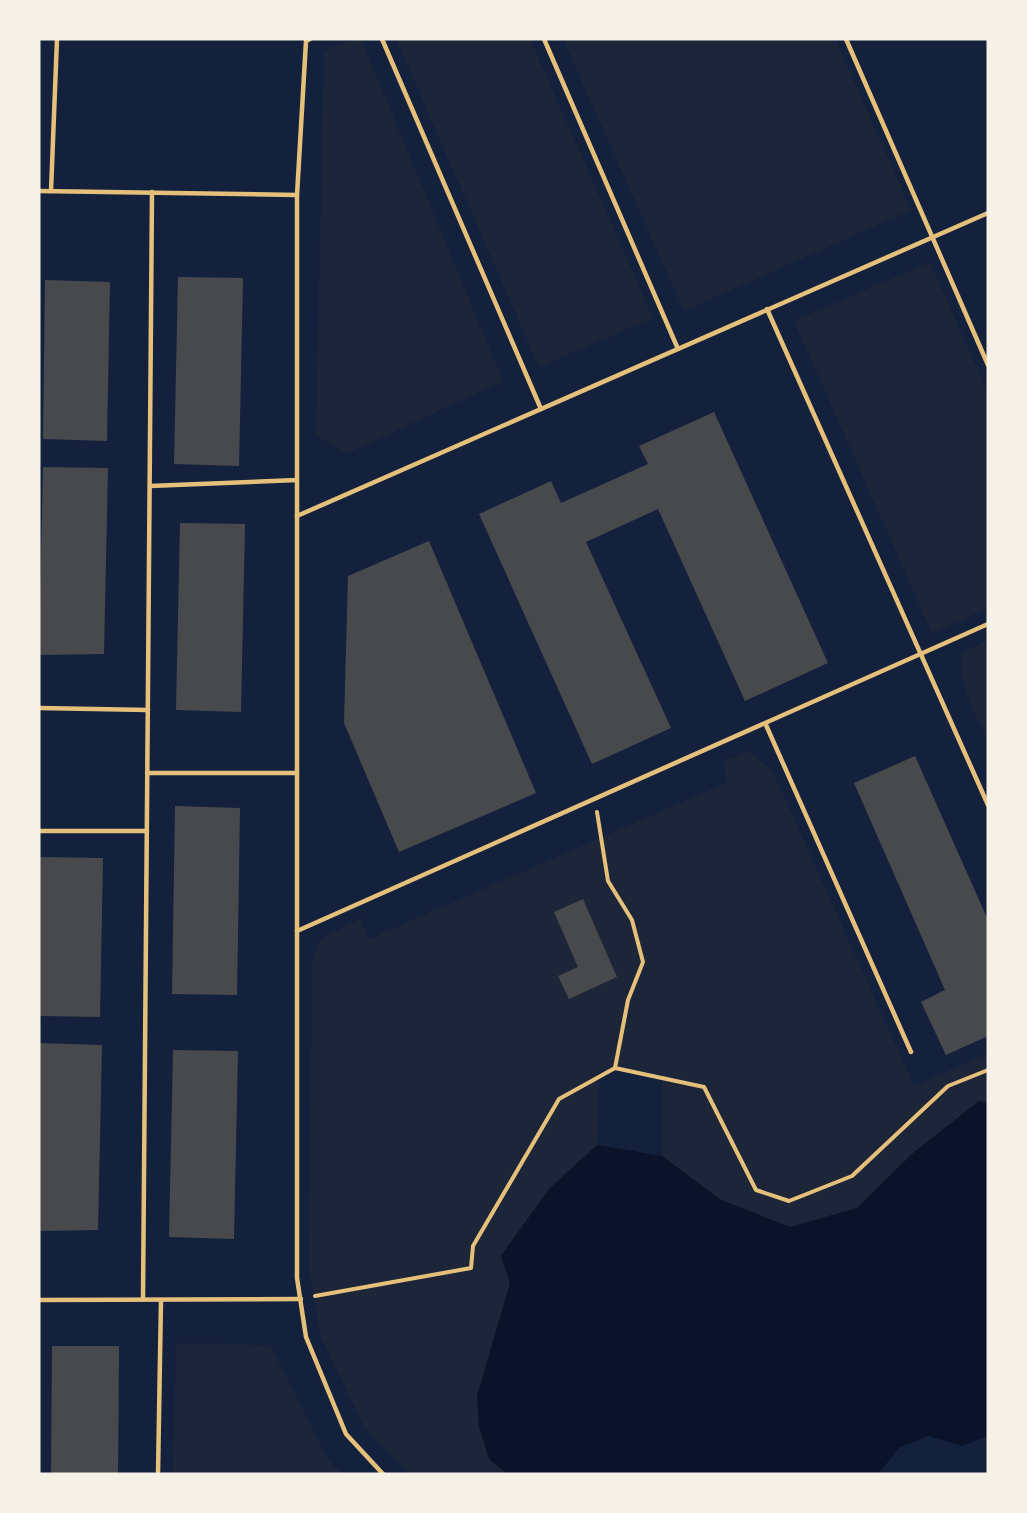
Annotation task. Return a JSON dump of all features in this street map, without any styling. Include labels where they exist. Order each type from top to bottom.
[{"type":"lane","points":[[51,191],[57,39]]},
{"type":"lane","points":[[310,39],[306,41],[297,195],[297,1278],[306,1337],[346,1434],[383,1474]]},
{"type":"lane","points":[[382,39],[541,409]]},
{"type":"lane","points":[[544,39],[678,349]]},
{"type":"lane","points":[[846,39],[988,365]]},
{"type":"lane","points":[[39,191],[297,195]]},
{"type":"lane","points":[[143,1299],[152,192]]},
{"type":"lane","points":[[297,516],[988,213]]},
{"type":"lane","points":[[767,309],[988,806]]},
{"type":"lane","points":[[150,486],[297,480]]},
{"type":"lane","points":[[297,931],[766,725],[988,624]]},
{"type":"lane","points":[[39,708],[148,710]]},
{"type":"lane","points":[[766,725],[911,1052]]},
{"type":"lane","points":[[147,773],[297,773]]},
{"type":"lane","points":[[39,831],[147,831]]},
{"type":"lane","points":[[39,1300],[301,1299]]},
{"type":"lane","points":[[158,1474],[161,1300]]},
{"type":"path","points":[[595,800],[608,881],[632,920],[643,962],[628,1000],[615,1068]]},
{"type":"path","points":[[301,1299],[471,1268],[473,1246],[559,1099],[615,1068],[704,1087],[756,1190],[789,1201],[852,1176],[948,1086],[988,1070]]},
{"type":"shaded area","points":[[354,39],[361,39],[503,381],[346,454],[316,435],[324,51]]},
{"type":"shaded area","points":[[396,39],[530,39],[653,318],[539,367]]},
{"type":"shaded area","points":[[563,39],[835,39],[911,210],[684,311]]},
{"type":"shaded area","points":[[930,262],[988,394],[988,608],[932,633],[794,321]]},
{"type":"shaded area","points":[[988,640],[988,741],[968,698],[962,676],[961,653]]},
{"type":"shaded area","points":[[748,751],[772,770],[914,1086],[988,1053],[988,1103],[979,1101],[913,1153],[857,1208],[790,1227],[721,1200],[662,1156],[662,1074],[599,1070],[597,1145],[549,1189],[501,1256],[510,1283],[477,1396],[489,1458],[507,1474],[411,1474],[365,1428],[321,1337],[309,1271],[312,961],[321,939],[360,919],[369,939],[728,782],[722,762]]},
{"type":"shaded area","points":[[979,1101],[988,1103],[988,1436],[962,1446],[928,1436],[899,1448],[878,1474],[507,1474],[489,1459],[479,1427],[477,1396],[510,1283],[501,1256],[549,1189],[597,1145],[662,1156],[721,1200],[790,1227],[857,1208],[913,1153]]},
{"type":"shaded area","points":[[176,1343],[270,1345],[329,1461],[342,1474],[173,1474]]},
{"type":"building","points":[[178,277],[243,278],[239,466],[174,464]]},
{"type":"building","points":[[45,280],[110,282],[107,441],[43,439]]},
{"type":"building","points":[[714,412],[828,663],[745,701],[658,509],[586,542],[671,728],[592,764],[479,514],[551,481],[561,503],[648,464],[639,446]]},
{"type":"building","points":[[43,467],[108,468],[104,654],[39,655]]},
{"type":"building","points":[[180,523],[245,524],[241,712],[176,710]]},
{"type":"building","points":[[429,541],[536,793],[399,852],[344,723],[348,576]]},
{"type":"building","points":[[915,756],[988,920],[988,1036],[946,1055],[921,1002],[945,990],[854,783]]},
{"type":"building","points":[[175,806],[240,808],[237,995],[172,994]]},
{"type":"building","points":[[39,857],[103,858],[100,1017],[39,1016]]},
{"type":"building","points":[[583,899],[617,977],[569,999],[558,976],[578,967],[554,912]]},
{"type":"building","points":[[39,1043],[102,1045],[98,1230],[39,1231]]},
{"type":"building","points":[[173,1050],[238,1051],[234,1239],[169,1237]]},
{"type":"building","points":[[52,1346],[119,1346],[118,1474],[51,1474]]}]
